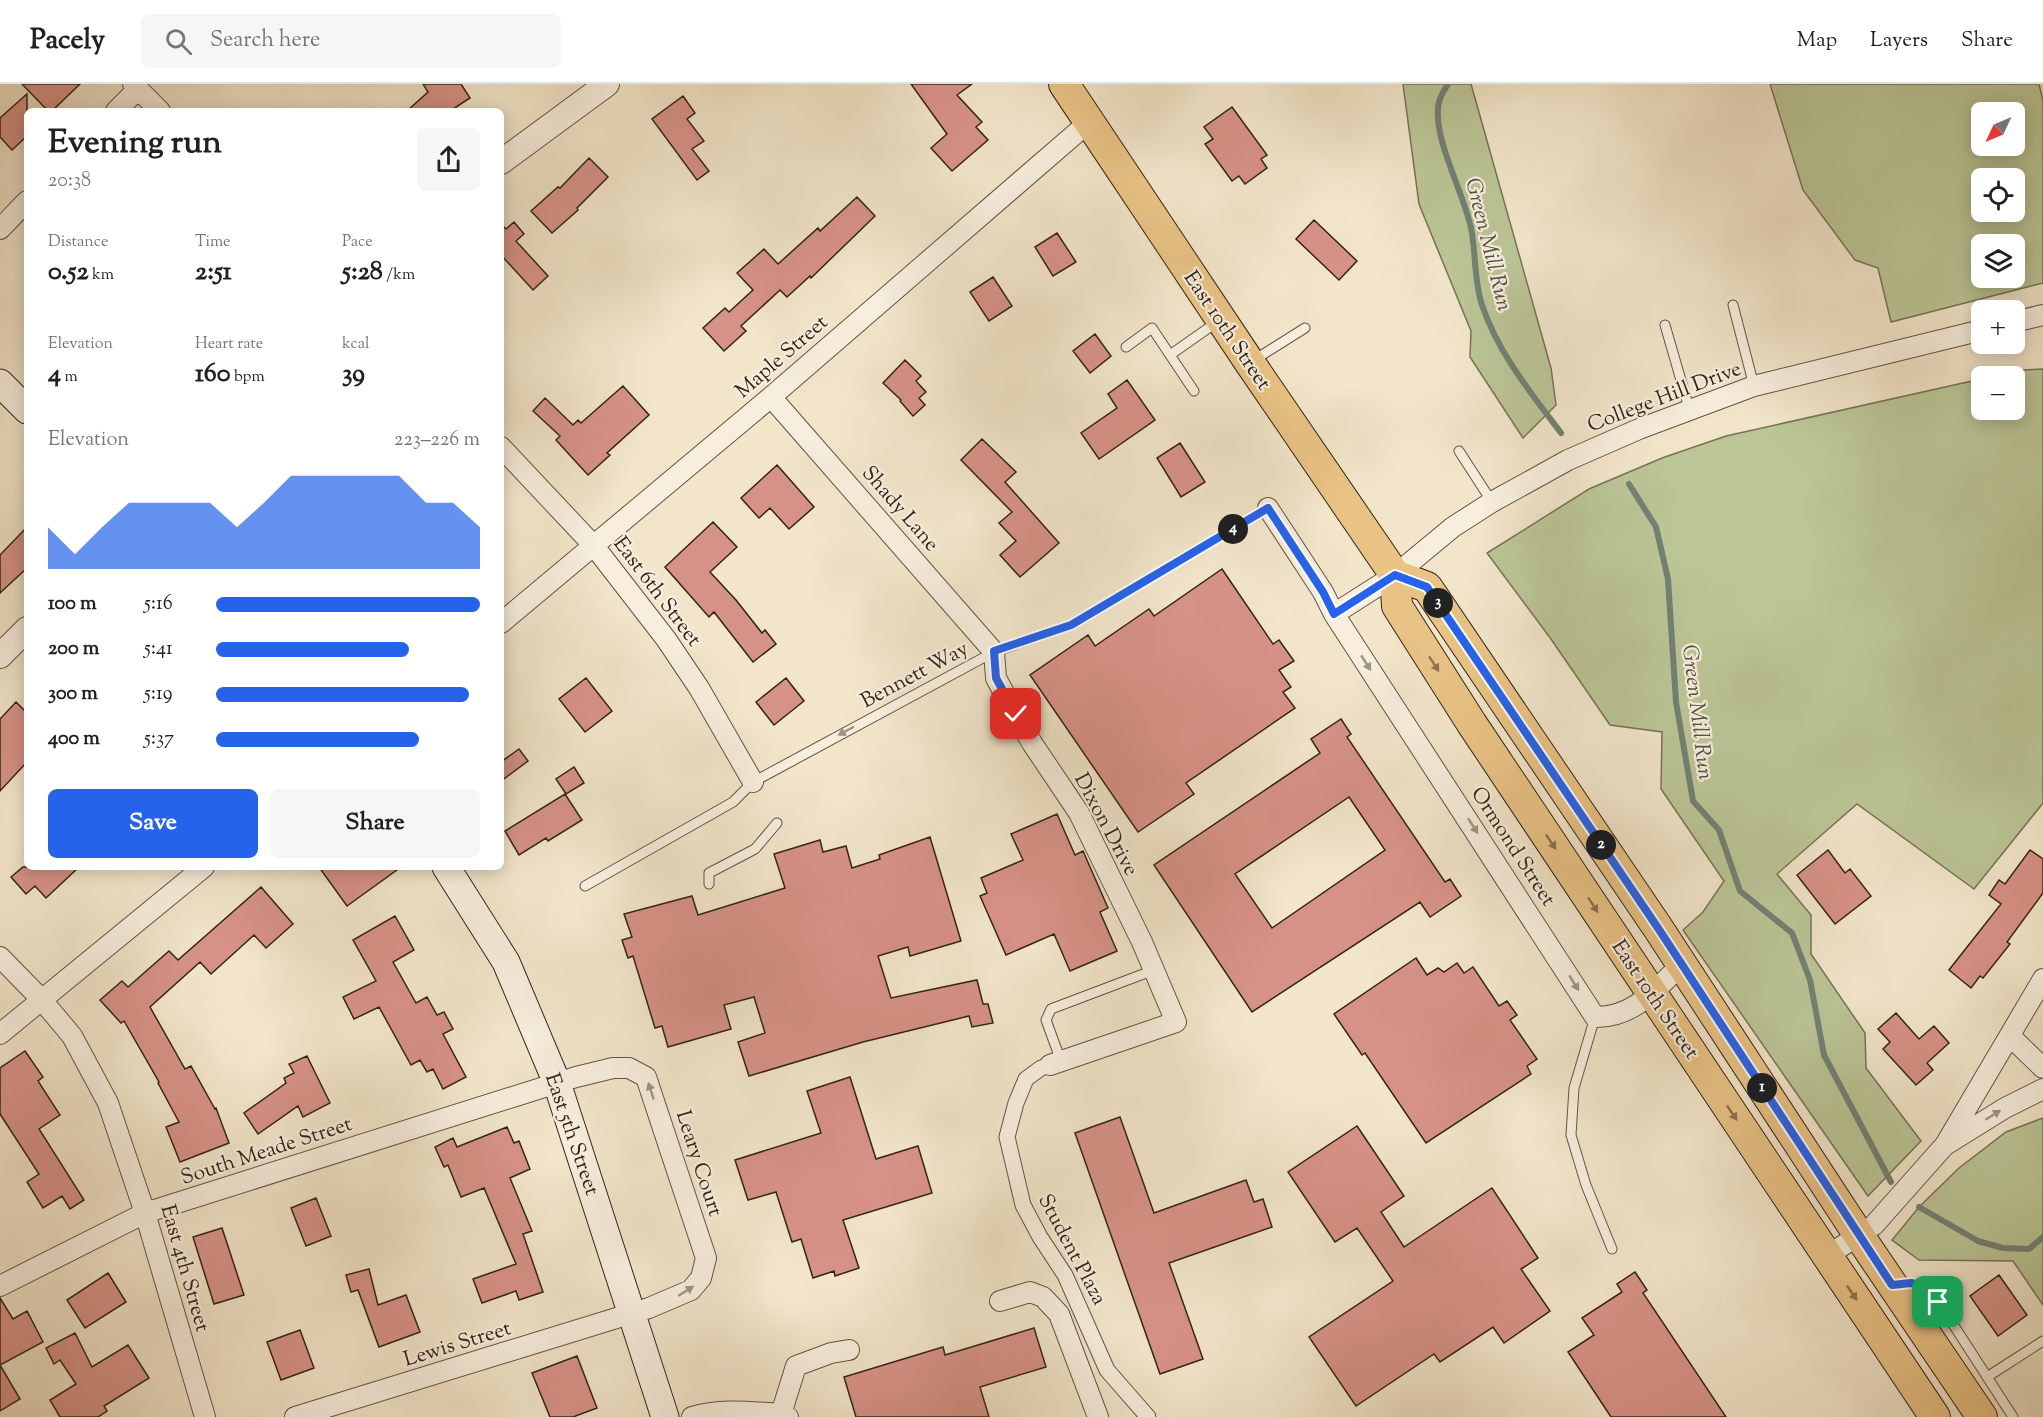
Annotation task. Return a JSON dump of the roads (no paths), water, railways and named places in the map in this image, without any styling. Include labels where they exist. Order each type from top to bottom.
[{"type":"main road","name":"East 10th Street","points":[[1064,84],[1395,575],[1396,606],[1472,724],[1935,1417]]},
{"type":"main road","points":[[0,383],[24,407]]},
{"type":"main road","name":"East 10th Street","points":[[1395,575],[1427,587],[1681,964],[1892,1285],[1955,1355],[1987,1403]]},
{"type":"main road","name":"East 5th Street","points":[[448,870],[506,962],[557,1083],[665,1417]]},
{"type":"street","points":[[504,160],[608,84]]},
{"type":"street","points":[[118,108],[135,87],[157,108]]},
{"type":"street","name":"Maple Street","points":[[504,621],[771,397],[1089,122]]},
{"type":"street","points":[[0,229],[24,204]]},
{"type":"street","points":[[2025,319],[2043,315]]},
{"type":"street","name":"College Hill Drive","points":[[1395,575],[1453,527],[1492,502],[1568,460],[1689,408],[1754,386],[1971,333]]},
{"type":"street","name":"Shady Lane","points":[[771,397],[994,651]]},
{"type":"street","name":"East 6th Street","points":[[504,450],[594,546],[666,639],[699,688],[753,782]]},
{"type":"street","name":"Ormond Street","points":[[1268,508],[1595,1017]]},
{"type":"street","points":[[1334,614],[1395,575]]},
{"type":"street","points":[[0,656],[24,632]]},
{"type":"street","name":"Dixon Drive","points":[[994,651],[996,678],[1032,743],[1079,813],[1154,970],[1176,1022],[1056,1063]]},
{"type":"street","points":[[0,1034],[200,870]]},
{"type":"street","name":"East 4th Street","points":[[0,957],[41,999],[72,1036],[108,1102],[145,1213],[205,1417]]},
{"type":"street","points":[[1595,1017],[1610,1017],[1637,1005],[1681,964]]},
{"type":"street","points":[[1827,1256],[1874,1225],[1945,1145],[2043,979]]},
{"type":"street","points":[[2010,1036],[2043,1068]]},
{"type":"street","name":"Student Plaza","points":[[1056,1063],[1041,1068],[1026,1079],[1006,1137],[1023,1205],[1040,1237],[1065,1275],[1107,1370],[1148,1417]]},
{"type":"street","name":"Leary Court","points":[[557,1083],[613,1068],[629,1068],[646,1077],[703,1247],[706,1258],[701,1278],[691,1290],[633,1314]]},
{"type":"street","name":"South Meade Street","points":[[0,1287],[145,1213],[557,1083]]},
{"type":"street","points":[[1945,1145],[2005,1108],[2043,1089]]},
{"type":"street","points":[[1000,1301],[1030,1292],[1043,1297],[1059,1314],[1098,1417]]},
{"type":"street","name":"Lewis Street","points":[[295,1417],[633,1314]]},
{"type":"street","points":[[692,1417],[709,1412],[733,1410],[784,1416],[796,1366],[831,1353],[849,1350]]},
{"type":"lane","points":[[1732,305],[1754,386]]},
{"type":"lane","points":[[1170,355],[1221,319]]},
{"type":"lane","points":[[1665,325],[1689,408]]},
{"type":"lane","points":[[1126,347],[1152,328],[1194,391]]},
{"type":"lane","points":[[1250,363],[1305,328]]},
{"type":"lane","points":[[1460,451],[1492,502]]},
{"type":"lane","name":"Bennett Way","points":[[585,886],[733,802],[753,782],[994,651],[1071,625],[1268,508]]},
{"type":"lane","points":[[709,884],[709,873],[755,849],[777,823]]},
{"type":"lane","points":[[1056,1063],[1046,1020],[1051,1009],[1154,970]]},
{"type":"lane","points":[[1595,1017],[1574,1088],[1571,1135],[1586,1185],[1612,1249]]},
{"type":"lane","points":[[1987,1377],[2043,1341]]},
{"type":"lane","points":[[1955,1355],[1987,1377]]},
{"type":"lane","points":[[1987,1377],[1987,1403],[2013,1417]]},
{"type":"waterway","name":"Green Mill Run","points":[[1448,84],[1439,102],[1438,122],[1445,152],[1471,228],[1482,305],[1506,356],[1561,433]]},
{"type":"waterway","name":"Green Mill Run","points":[[1629,484],[1656,527],[1668,579],[1676,702],[1693,801],[1719,830],[1740,891],[1792,933],[1810,980],[1824,1055],[1891,1182]]},
{"type":"waterway","name":"Green Mill Run","points":[[1919,1207],[1978,1241],[2003,1248],[2029,1249],[2043,1237]]}]
